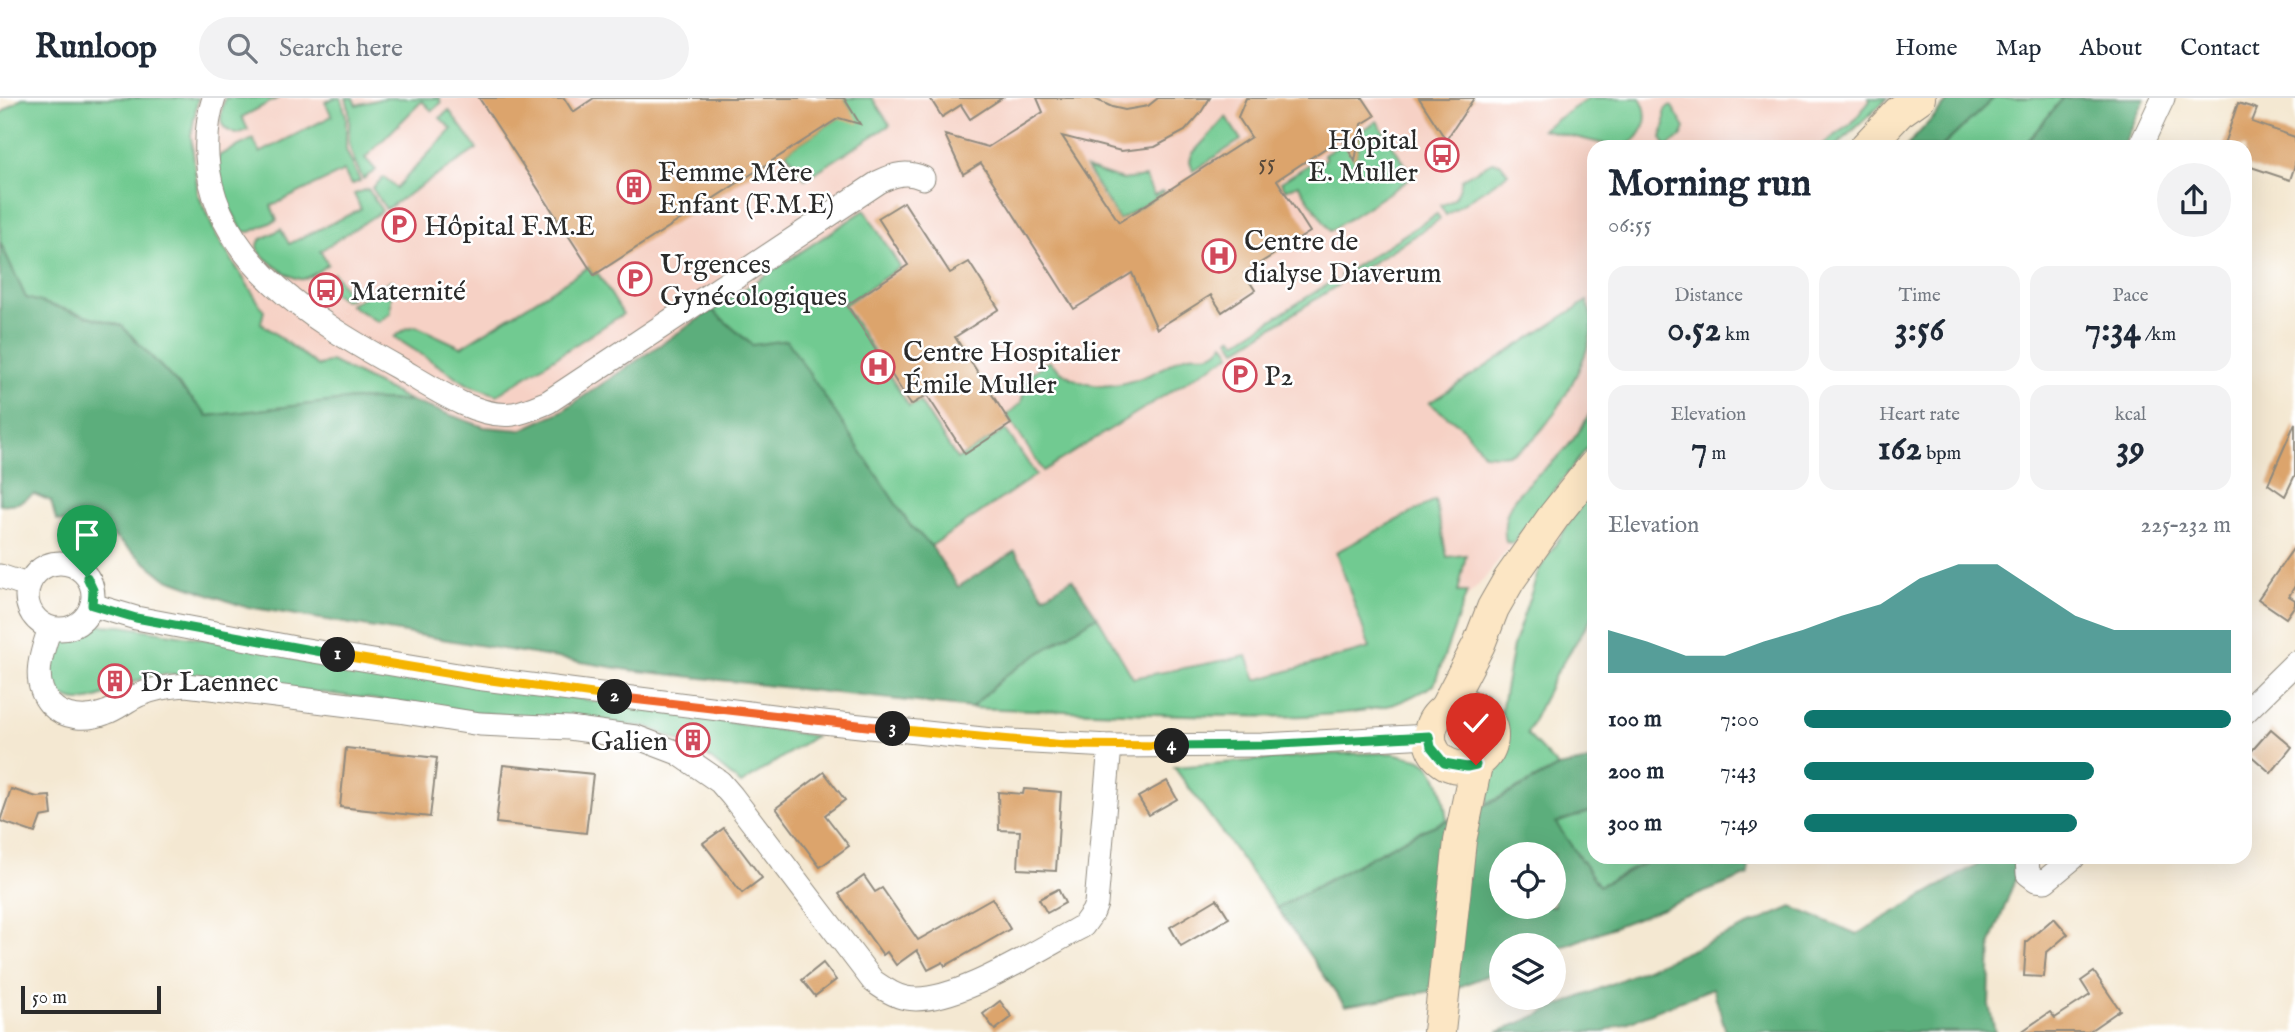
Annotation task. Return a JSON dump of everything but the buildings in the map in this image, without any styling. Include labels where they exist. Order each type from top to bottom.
[{"type":"main road","points":[[1873,140],[1899,112],[1922,98]]},
{"type":"main road","points":[[1894,140],[1910,121],[1922,98]]},
{"type":"main road","points":[[1446,709],[1479,644],[1493,608],[1524,556],[1587,475]]},
{"type":"main road","points":[[1479,644],[1479,710]]},
{"type":"main road","points":[[1436,750],[1467,767],[1476,765],[1486,756],[1492,745],[1493,732],[1488,719],[1479,710],[1457,705],[1437,716],[1431,726],[1436,750],[1460,841]]},
{"type":"main road","points":[[1439,1032],[1460,841],[1476,765]]},
{"type":"street","points":[[214,98],[206,144],[208,176],[230,232],[253,262],[288,297],[348,340],[447,395],[483,412],[498,414],[521,412],[548,402],[879,182],[901,174],[923,178]]},
{"type":"street","points":[[2143,140],[2163,98]]},
{"type":"street","points":[[62,562],[76,567],[87,577],[93,590],[92,605],[88,615],[80,622],[61,630],[50,628],[38,622],[29,611],[27,585],[35,572],[47,564],[62,562]]},
{"type":"street","points":[[0,576],[27,585]]},
{"type":"street","points":[[92,605],[136,618],[295,648],[515,683],[992,740],[1110,746],[1262,745],[1436,750]]},
{"type":"street","points":[[50,628],[38,667],[41,694],[57,711],[75,718],[104,713],[138,695],[165,686],[186,684],[480,724],[569,728],[636,737],[678,753],[720,782],[732,796],[873,981],[906,998],[925,999],[964,990],[1083,926],[1096,904],[1110,746]]},
{"type":"street","points":[[2252,705],[2295,663]]},
{"type":"street","points":[[2027,864],[2028,874],[2036,880],[2045,881],[2066,864]]},
{"type":"shaded area","name":"Centre Hospitalier Émile Muller","points":[[22,98],[1891,98],[1844,140],[1587,140],[1587,447],[1485,578],[1438,628],[1277,683],[1056,684],[0,242],[0,114]]},
{"type":"green space","points":[[22,98],[198,98],[191,136],[198,194],[216,235],[264,311],[261,323],[318,366],[331,361],[411,401],[354,399],[208,416],[122,326],[26,298],[0,242],[0,114]]},
{"type":"green space","points":[[225,98],[278,98],[242,117],[248,130],[237,134],[226,129],[221,120]]},
{"type":"green space","points":[[341,98],[346,116],[346,150],[360,181],[351,185],[344,171],[271,206],[277,220],[250,232],[243,231],[226,202],[217,161],[220,155],[253,139],[260,153],[332,116],[325,102]]},
{"type":"green space","points":[[346,98],[353,98],[356,105],[384,98],[439,98],[441,103],[432,111],[422,101],[365,158],[376,170],[363,179],[350,148]]},
{"type":"green space","points":[[844,98],[872,98],[890,125],[805,179],[786,152],[851,110]]},
{"type":"green space","points":[[1589,98],[1640,98],[1646,114],[1643,129],[1634,140],[1588,140],[1542,129]]},
{"type":"green space","points":[[1869,98],[1888,98],[1843,140],[1829,140],[1851,124],[1870,101]]},
{"type":"green space","points":[[1951,98],[1994,98],[1949,140],[1912,140]]},
{"type":"green space","points":[[1994,98],[2063,98],[2029,140],[1949,140]]},
{"type":"green space","points":[[2063,98],[2145,98],[2126,140],[2029,140]]},
{"type":"green space","points":[[1671,105],[1685,128],[1676,140],[1661,138],[1665,109]]},
{"type":"green space","points":[[449,110],[477,149],[386,209],[372,188],[384,177],[396,188],[452,129],[440,118]]},
{"type":"green space","points":[[1226,117],[1241,140],[1193,171],[1190,161],[1192,154]]},
{"type":"green space","points":[[1377,121],[1413,177],[1330,231],[1298,184],[1286,190],[1281,182],[1313,162],[1316,166],[1326,159],[1324,155],[1344,142],[1355,160],[1361,131]]},
{"type":"green space","points":[[1492,162],[1500,163],[1508,173],[1446,215],[1440,205],[1450,202],[1456,196],[1462,179]]},
{"type":"green space","points":[[1086,168],[1122,180],[1145,177],[1154,195],[1162,191],[1164,193],[1119,220]]},
{"type":"green space","points":[[368,189],[382,211],[320,251],[328,264],[310,277],[298,279],[284,272],[259,251],[257,247],[260,240],[281,229],[289,244],[361,209],[354,194]]},
{"type":"green space","points":[[865,210],[900,267],[844,305],[909,406],[920,402],[957,459],[1006,430],[1036,475],[931,546],[752,345],[712,310]]},
{"type":"green space","points":[[1437,214],[1440,219],[1344,281],[1340,276]]},
{"type":"green space","points":[[0,242],[26,298],[122,326],[208,416],[354,399],[411,401],[484,427],[521,430],[562,411],[712,310],[752,345],[787,340],[910,525],[931,546],[958,587],[1015,551],[1044,596],[1072,579],[1097,616],[1006,675],[971,708],[629,670],[242,606],[165,578],[113,536],[56,520],[51,501],[34,494],[18,503],[0,505]]},
{"type":"green space","points":[[589,267],[594,275],[599,275],[623,314],[497,395],[469,385],[394,337],[407,328],[416,326],[461,347]]},
{"type":"green space","points":[[334,273],[351,299],[344,300],[322,285],[316,293],[312,290],[313,285]]},
{"type":"green space","points":[[391,280],[391,313],[378,322],[350,305]]},
{"type":"green space","points":[[1334,280],[1338,285],[1236,350],[1229,339],[1233,337],[1237,342]]},
{"type":"green space","points":[[1587,301],[1587,348],[1577,374],[1542,430],[1517,451],[1497,455],[1484,454],[1462,427],[1429,403]]},
{"type":"green space","points":[[1224,343],[1231,354],[1043,471],[1007,415],[1021,403],[1028,375],[1049,361],[1073,379],[1097,386],[1110,386],[1151,374],[1185,356],[1210,354]]},
{"type":"green space","points":[[1587,418],[1587,448],[1514,543],[1506,542],[1505,527],[1512,502],[1529,482],[1565,450]]},
{"type":"green space","points":[[1587,495],[1587,625],[1555,675],[1527,734],[1558,767],[1487,804],[1513,646],[1539,570]]},
{"type":"green space","points":[[1435,500],[1447,557],[1466,555],[1458,592],[1467,592],[1434,685],[1408,699],[1366,710],[1288,716],[971,708],[1006,675],[1097,616],[1133,678],[1247,656],[1256,680],[1370,648],[1336,552]]},
{"type":"green space","points":[[98,625],[122,626],[815,736],[741,784],[702,752],[649,727],[470,712],[187,675],[153,675],[90,700],[68,699],[60,694],[52,683],[48,661],[52,652],[68,638]]},
{"type":"green space","points":[[1393,753],[1421,760],[1433,771],[1440,786],[1447,820],[1414,834],[1277,908],[1174,767],[1334,754]]},
{"type":"green space","points":[[1587,761],[1587,812],[1556,823],[1599,886],[1643,864],[1748,864],[1749,875],[1566,945],[1566,933],[1489,933],[1489,975],[1461,986],[1345,1006],[1277,908],[1414,834],[1499,799],[1558,767]]},
{"type":"green space","points":[[1587,812],[1587,864],[1643,864],[1599,886],[1555,823]]},
{"type":"green space","points":[[1978,864],[2021,864],[1991,943],[1989,1005],[1995,1032],[1726,1032],[1713,988],[1604,1032],[1498,1032],[1550,1010],[1566,1010],[1566,1003],[1792,907],[1857,934]]},
{"type":"place","name":"Hôpital E. Muller","points":[[1442,155]]},
{"type":"place","name":"Femme Mère Enfant (F.M.E)","points":[[634,187]]},
{"type":"place","name":"Hôpital F.M.E","points":[[399,225]]},
{"type":"place","name":"Centre de dialyse Diaverum","points":[[1219,256]]},
{"type":"place","name":"Urgences Gynécologiques","points":[[635,279]]},
{"type":"place","name":"Maternité","points":[[326,290]]},
{"type":"place","name":"Centre Hospitalier Émile Muller","points":[[878,367]]},
{"type":"place","name":"P2","points":[[1240,375]]},
{"type":"place","name":"Dr Laennec","points":[[115,681]]},
{"type":"place","name":"Galien","points":[[693,740]]},
{"type":"route","points":[[87,577],[93,590],[92,605],[136,618],[295,648],[606,696],[804,720],[1065,745],[1262,745],[1429,736],[1431,747],[1444,763],[1467,767],[1476,765]]}]
